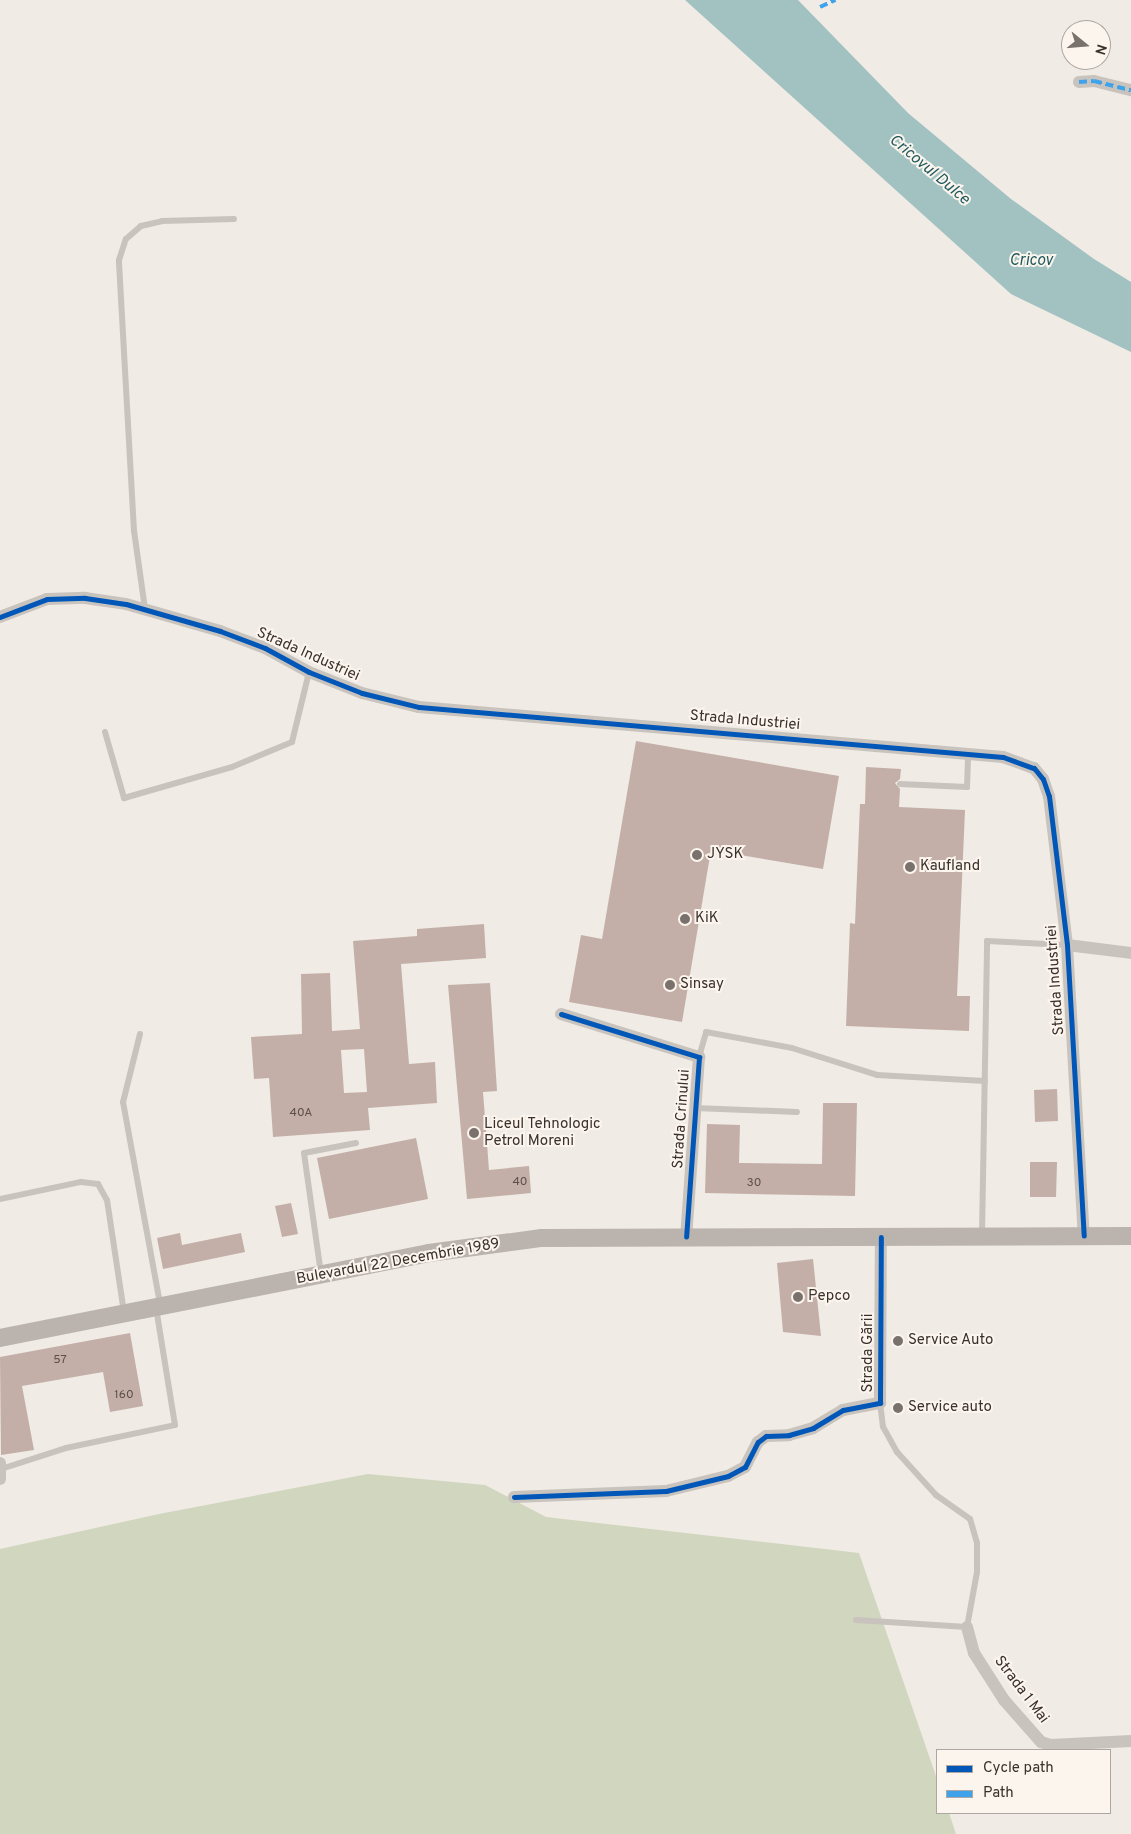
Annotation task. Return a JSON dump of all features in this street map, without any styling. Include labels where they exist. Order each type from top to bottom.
[{"type":"main road","name":"Bulevardul 22 Decembrie 1989","points":[[0,1338],[429,1253],[542,1238],[1131,1236]]},
{"type":"street","points":[[1078,82],[1094,80],[1131,90]]},
{"type":"street","name":"Strada Industriei","points":[[0,617],[47,599],[85,598],[145,610],[264,648],[309,672],[362,693],[419,707],[968,753],[1022,762],[1034,768],[1043,779],[1049,796],[1067,944],[1084,1236]]},
{"type":"street","name":"Strada Industriei","points":[[1067,944],[1131,953]]},
{"type":"street","name":"Strada Crinului","points":[[561,1014],[699,1057],[686,1237]]},
{"type":"street","name":"Strada Gării","points":[[514,1496],[666,1491],[728,1476],[745,1467],[758,1442],[766,1436],[789,1436],[813,1428],[843,1410],[880,1403],[881,1237]]},
{"type":"street","name":"Strada 1 Mai","points":[[967,1627],[974,1653],[984,1669],[1004,1700],[1041,1742],[1051,1745],[1131,1741]]},
{"type":"lane","points":[[145,610],[134,531],[119,260],[126,239],[141,226],[162,221],[234,219]]},
{"type":"lane","points":[[105,732],[124,798],[232,767],[292,742],[309,672]]},
{"type":"lane","points":[[900,784],[967,787],[968,753]]},
{"type":"lane","points":[[982,1236],[987,941],[1067,944]]},
{"type":"lane","points":[[699,1057],[706,1032],[792,1048],[877,1074],[985,1081]]},
{"type":"lane","points":[[0,1470],[66,1448],[175,1425],[159,1308],[123,1102],[140,1034]]},
{"type":"lane","points":[[695,1108],[797,1112]]},
{"type":"lane","points":[[321,1275],[304,1153],[356,1143]]},
{"type":"lane","points":[[0,1200],[81,1182],[98,1184],[107,1200],[124,1314]]},
{"type":"lane","name":"Strada Gării","points":[[880,1403],[883,1427],[897,1452],[936,1495],[964,1512],[973,1525],[976,1572],[967,1627]]},
{"type":"lane","points":[[856,1620],[967,1627]]},
{"type":"green space","points":[[368,1474],[485,1485],[546,1517],[859,1553],[936,1776],[936,1814],[949,1814],[956,1834],[0,1834],[0,1549],[159,1514]]},
{"type":"water","name":"Cricov","points":[[685,0],[798,0],[908,113],[1011,199],[1094,259],[1131,282],[1131,352],[1011,294]]},
{"type":"building","points":[[636,741],[839,776],[823,869],[711,850],[682,1022],[569,1002],[581,935],[602,939]]},
{"type":"building","name":"Kaufland","points":[[866,767],[901,769],[900,779],[895,783],[900,789],[899,807],[965,810],[957,996],[970,996],[969,1031],[846,1026],[850,923],[855,924],[860,804],[865,804]]},
{"type":"building","points":[[484,924],[486,958],[401,964],[409,1064],[435,1062],[437,1103],[368,1108],[370,1130],[273,1137],[269,1078],[254,1079],[251,1037],[302,1034],[301,974],[330,973],[332,1031],[360,1029],[353,941],[417,936],[417,929]],"holes":[[[364,1049],[367,1092],[344,1093],[341,1050]]]},
{"type":"building","points":[[490,983],[497,1091],[483,1092],[489,1170],[529,1166],[531,1193],[467,1199],[448,985]]},
{"type":"building","points":[[1057,1089],[1058,1121],[1035,1122],[1034,1090]]},
{"type":"building","points":[[823,1103],[857,1103],[855,1196],[705,1193],[707,1124],[740,1125],[739,1163],[822,1164]]},
{"type":"building","points":[[416,1138],[428,1199],[329,1219],[317,1158]]},
{"type":"building","points":[[1030,1162],[1057,1162],[1056,1197],[1030,1197]]},
{"type":"building","points":[[291,1203],[298,1234],[282,1237],[275,1206]]},
{"type":"building","points":[[180,1233],[182,1245],[241,1233],[245,1252],[163,1269],[157,1238]]},
{"type":"building","name":"Pepco","points":[[813,1259],[821,1336],[783,1332],[777,1263]]},
{"type":"building","points":[[130,1333],[143,1406],[110,1412],[103,1372],[22,1386],[34,1450],[1,1455],[0,1357]]},
{"type":"marked path","points":[[820,7],[835,0]]},
{"type":"marked path","points":[[1079,82],[1094,81],[1131,90]]},
{"type":"cycle path","points":[[0,617],[47,599],[85,598],[126,604],[220,631],[265,648],[309,672],[362,693],[419,707],[1003,757],[1034,768],[1043,779],[1049,796],[1067,945],[1084,1236]]},
{"type":"cycle path","points":[[561,1014],[699,1057],[686,1237]]},
{"type":"cycle path","points":[[514,1497],[666,1491],[728,1476],[745,1467],[758,1442],[766,1436],[789,1435],[813,1428],[843,1410],[880,1403],[881,1237]]},
{"type":"place","name":"JYSK","points":[[697,855]]},
{"type":"place","name":"Kaufland","points":[[910,867]]},
{"type":"place","name":"KiK","points":[[685,919]]},
{"type":"place","name":"Sinsay","points":[[670,985]]},
{"type":"place","name":"Liceul Tehnologic Petrol Moreni","points":[[474,1133]]},
{"type":"place","name":"Pepco","points":[[798,1297]]},
{"type":"place","name":"Service Auto","points":[[898,1341]]},
{"type":"place","name":"Service auto","points":[[898,1408]]},
{"type":"water label","name":"Cricovul Dulce","points":[[929,170]]}]
